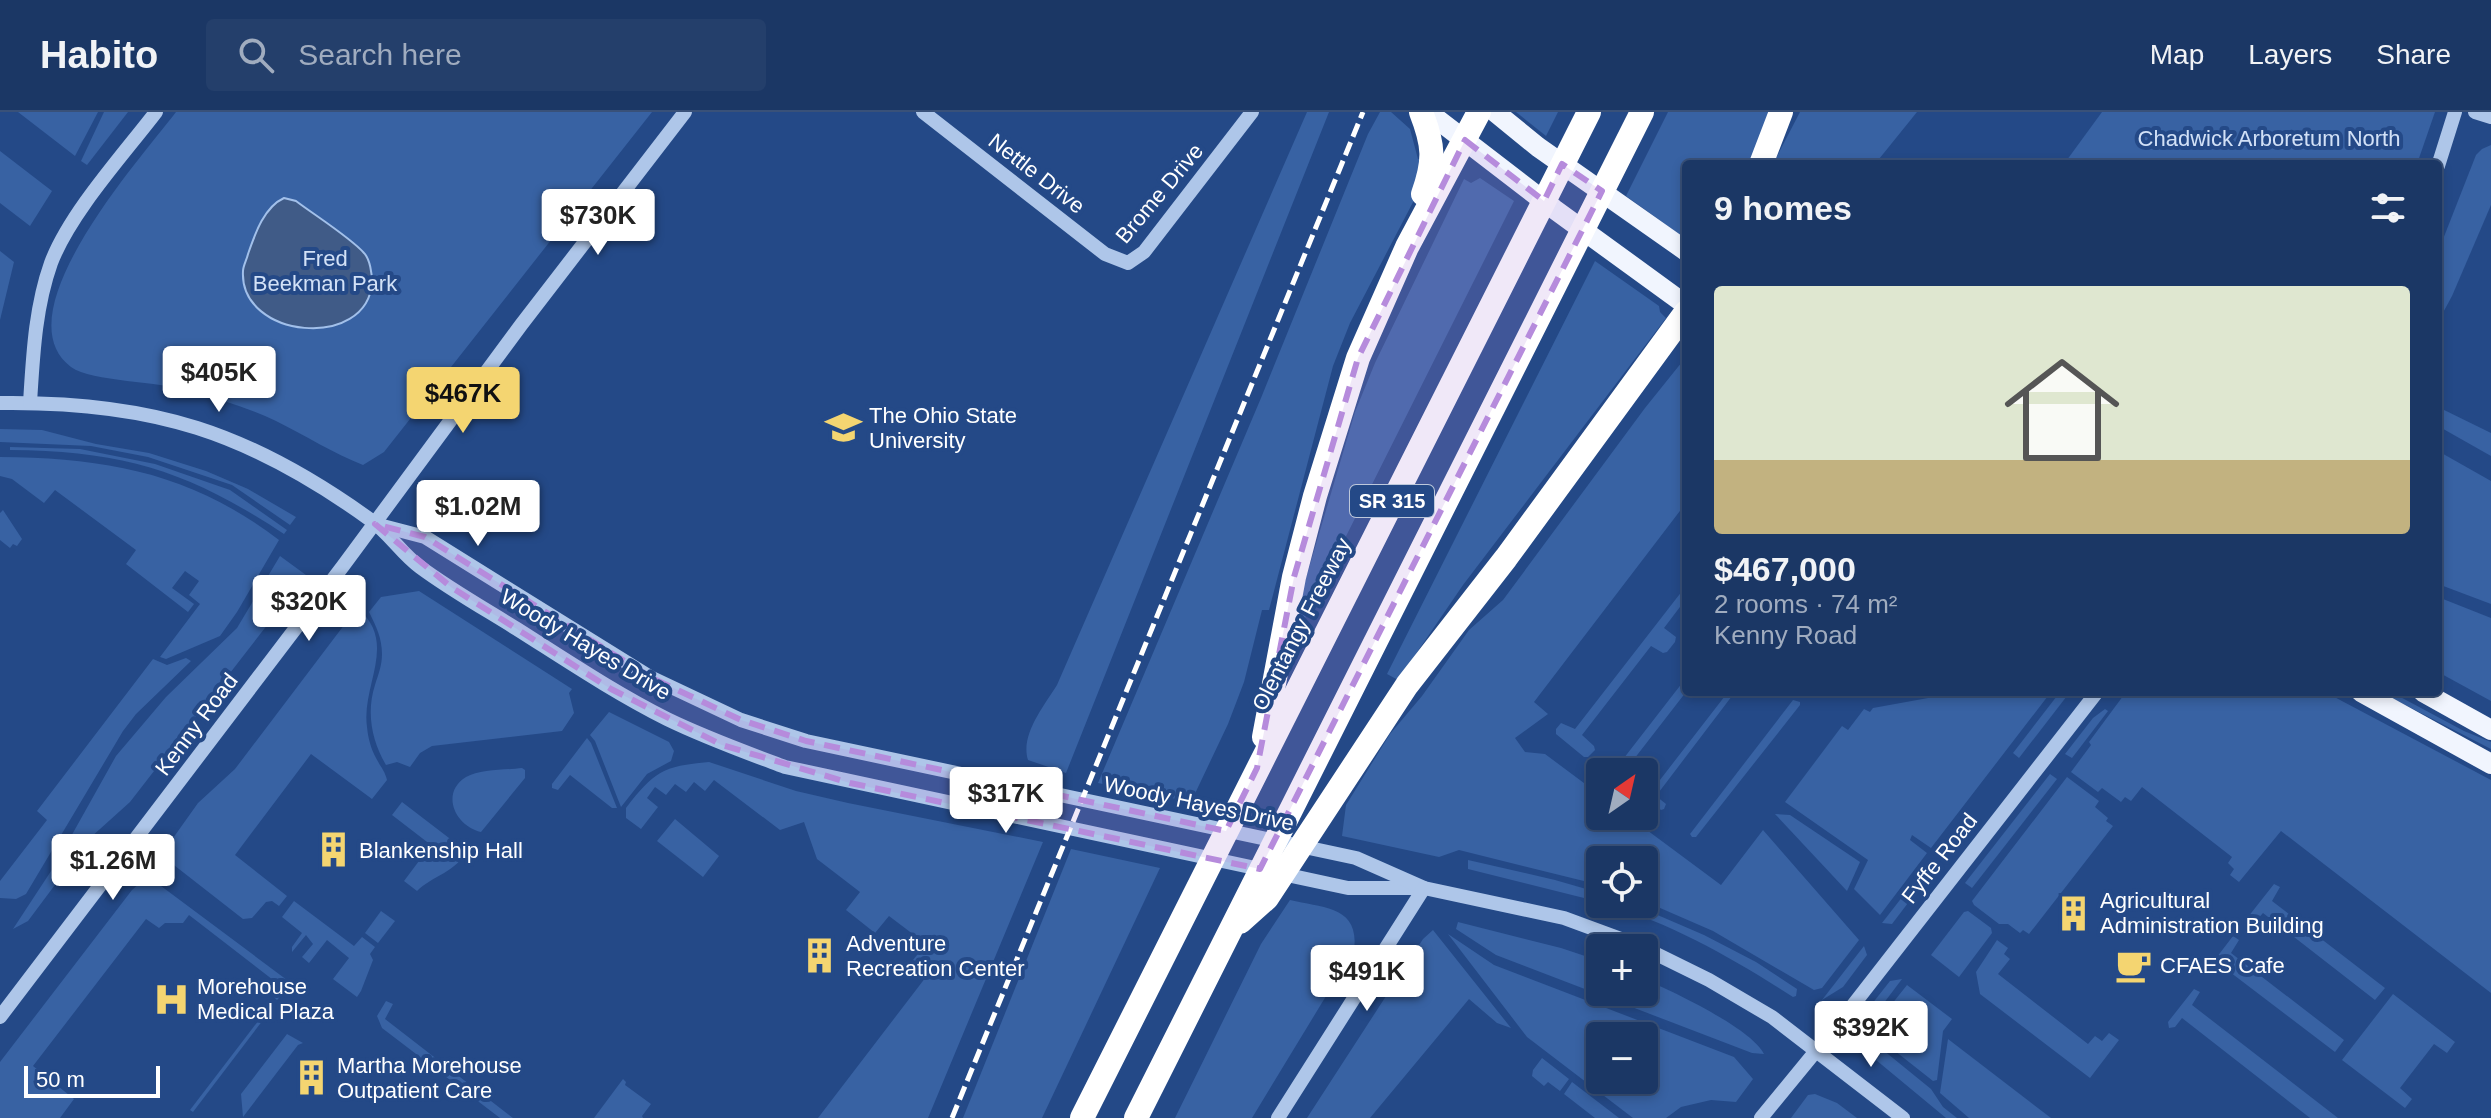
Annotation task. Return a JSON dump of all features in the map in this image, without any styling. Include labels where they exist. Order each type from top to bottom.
[{"type":"highway","points":[[1407,247],[1432,168],[1429,133],[1421,112]]},
{"type":"highway","points":[[1257,768],[1294,577],[1315,496],[1358,358],[1407,247],[1479,112]]},
{"type":"highway","name":"SR 315","points":[[1136,1118],[1642,112]]},
{"type":"highway","points":[[1763,160],[1781,112]]},
{"type":"highway","name":"Olentangy Freeway","points":[[1082,1118],[1584,121]]},
{"type":"highway","points":[[1229,932],[1267,898],[1407,685],[1506,558],[1682,317]]},
{"type":"main road","points":[[1428,112],[1682,302]]},
{"type":"main road","points":[[1495,112],[1538,147],[1682,248]]},
{"type":"main road","points":[[2368,696],[2491,764]]},
{"type":"main road","points":[[2430,696],[2491,730]]},
{"type":"street","points":[[30,403],[34,336],[52,262],[89,200],[156,112]]},
{"type":"street","name":"Kenny Road","points":[[0,1017],[685,112]]},
{"type":"street","name":"Nettle Drive","points":[[923,112],[1105,254],[1128,263]]},
{"type":"street","name":"Brome Drive","points":[[1128,263],[1144,252],[1252,112]]},
{"type":"street","points":[[2440,160],[2455,112]]},
{"type":"street","points":[[2475,112],[2491,117]]},
{"type":"street","points":[[0,403],[143,412],[215,432],[286,466],[375,524]]},
{"type":"street","name":"Woody Hayes Drive","points":[[375,524],[420,567],[611,689],[722,745],[785,767],[1348,888],[1424,888]]},
{"type":"street","name":"Woody Hayes Drive","points":[[375,524],[425,537],[650,677],[741,720],[806,741],[1356,858],[1424,888],[1564,918],[1640,946],[1759,1009],[1903,1118]]},
{"type":"street","name":"Fyffe Road","points":[[1761,1118],[2094,696]]},
{"type":"street","points":[[1278,1118],[1424,888]]},
{"type":"highlighted area","points":[[1465,140],[1544,201],[1562,164],[1602,191],[1260,869],[850,783],[722,745],[611,689],[451,587],[375,524],[425,537],[650,677],[741,720],[806,741],[1226,831],[1257,768],[1294,577],[1358,358]]},
{"type":"green space","points":[[18,112],[98,112],[75,156]]},
{"type":"green space","points":[[104,112],[128,112],[87,165],[81,161]]},
{"type":"green space","name":"Fred Beekman Park","points":[[176,112],[652,112],[384,452],[363,465],[276,421],[234,404],[177,388],[81,372],[71,367],[54,343],[53,311],[64,275],[84,236],[109,198]]},
{"type":"green space","points":[[1307,112],[1329,112],[1066,773],[1028,760],[1026,750],[1030,731],[1057,685]]},
{"type":"green space","points":[[1380,112],[1391,112],[1410,129],[1418,159],[1427,160],[1423,183],[1350,323],[1333,366],[1269,610],[1262,610],[1244,682],[1228,724],[1191,802],[1098,783],[1261,398],[1368,134]]},
{"type":"green space","points":[[1516,112],[1558,112],[1546,136]]},
{"type":"green space","points":[[1668,112],[1771,112],[1752,160],[1682,160],[1682,236],[1626,196]]},
{"type":"green space","points":[[1800,112],[1917,112],[1878,160],[1775,160]]},
{"type":"green space","name":"Chadwick Arboretum North","points":[[2102,112],[2435,112],[2418,160],[2067,160]]},
{"type":"green space","points":[[2491,145],[2491,205],[2442,315],[2442,242],[2476,155]]},
{"type":"green space","points":[[0,151],[52,191],[30,226],[0,203]]},
{"type":"green space","points":[[1480,178],[1514,201],[1294,640],[1301,595],[1355,412],[1375,363],[1464,179],[1471,183]]},
{"type":"green space","points":[[0,251],[14,262],[0,320]]},
{"type":"green space","points":[[1595,261],[1659,306],[1666,318],[1463,585],[1398,680],[1387,674]]},
{"type":"green space","points":[[1682,362],[1682,508],[1534,702],[1548,714],[1515,738],[1525,752],[1545,754],[1586,785],[1586,830],[1647,830],[1721,885],[1763,830],[1859,940],[1822,988],[1814,990],[1713,931],[1658,907],[1658,846],[1586,846],[1586,882],[1459,850],[1439,857],[1342,836],[1346,805],[1390,734],[1422,696],[1469,630],[1503,600]]},
{"type":"green space","points":[[2442,409],[2491,433],[2491,456],[2442,428]]},
{"type":"green space","points":[[0,429],[42,430],[149,453],[206,471],[248,489],[296,517],[290,525],[232,485],[148,457],[91,446],[0,442]]},
{"type":"green space","points":[[10,447],[80,449],[155,464],[230,490],[287,530],[284,534],[217,494],[154,469],[122,460],[51,451],[10,450]]},
{"type":"green space","points":[[2442,453],[2491,481],[2491,604],[2442,586]]},
{"type":"green space","points":[[0,457],[77,461],[147,474],[213,499],[279,540],[220,636],[166,659],[160,657],[200,604],[189,595],[199,581],[185,571],[172,588],[194,604],[188,612],[126,564],[136,550],[55,490],[44,503],[12,479],[0,476]]},
{"type":"green space","points":[[3,510],[22,539],[17,546],[13,544],[10,548],[0,540],[0,513]]},
{"type":"green space","points":[[280,556],[306,575],[130,802],[90,838],[28,921],[13,929],[55,865],[116,756],[166,697],[237,628]]},
{"type":"green space","points":[[419,591],[572,689],[569,693],[574,713],[562,731],[432,746],[420,753],[410,767],[397,762],[386,765],[372,726],[372,695],[382,654],[380,637],[369,612],[381,597]]},
{"type":"green space","points":[[1682,591],[1682,604],[1664,628],[1676,637],[1675,642],[1663,653],[1651,646],[1582,735],[1594,746],[1595,750],[1588,757],[1556,734],[1561,723],[1575,729]]},
{"type":"green space","points":[[2442,599],[2491,618],[2491,701],[2442,674]]},
{"type":"green space","points":[[357,608],[369,621],[375,635],[376,664],[369,695],[367,727],[373,751],[387,780],[372,799],[311,754],[235,855],[287,896],[279,906],[272,901],[266,902],[252,918],[243,919],[170,862],[166,848],[198,803],[235,769]]},
{"type":"green space","points":[[186,658],[191,661],[136,714],[123,731],[26,894],[16,899],[0,898],[0,881],[47,820],[37,811],[153,659],[167,665]]},
{"type":"green space","points":[[1682,683],[1683,696],[1635,758],[1624,758]]},
{"type":"green space","points":[[1725,696],[1732,696],[1658,793],[1658,782]]},
{"type":"green space","points":[[1939,696],[2048,696],[1931,848],[1912,835],[1910,840],[1927,853],[1880,915],[1854,889],[1868,860],[1785,802],[1842,726],[1848,730],[1864,709],[1870,712],[1873,708]]},
{"type":"green space","points":[[2057,696],[2067,696],[2019,758],[2013,753]]},
{"type":"green space","points":[[2123,696],[2333,696],[2491,780],[2491,993],[2281,831],[2239,882],[2230,875],[2234,869],[2228,863],[2232,857],[2142,787],[2131,801],[2125,797],[2121,802],[2102,788],[2098,792],[2071,772],[2091,745],[2089,742]]},
{"type":"green space","points":[[2388,696],[2398,696],[2491,742],[2491,749]]},
{"type":"green space","points":[[1793,700],[1800,702],[1800,705],[1696,837],[1692,837],[1690,834]]},
{"type":"green space","points":[[2105,709],[2108,711],[2072,758],[2065,754],[2093,718]]},
{"type":"green space","points":[[609,712],[669,742],[674,751],[671,761],[647,774],[621,807],[590,735]]},
{"type":"green space","points":[[587,738],[617,808],[612,808],[570,775],[558,790],[552,788]]},
{"type":"green space","points":[[709,762],[796,791],[1043,842],[928,1118],[818,1118],[929,973],[913,960],[926,944],[889,916],[875,933],[846,910],[860,892],[817,859],[804,822],[780,830],[714,780],[705,791],[694,782],[686,792],[675,784],[666,795],[655,787],[647,798],[658,807],[641,829],[626,818],[626,808],[644,786],[660,773],[680,766]]},
{"type":"green space","points":[[522,768],[525,778],[481,832],[472,829],[458,816],[452,800],[458,784],[466,777],[486,771]]},
{"type":"green space","points":[[2050,774],[2057,779],[1972,888],[1965,883]]},
{"type":"green space","points":[[2067,777],[2099,801],[2095,807],[2113,826],[2029,934],[2023,930],[2020,933],[2008,924],[1999,924],[1972,901]]},
{"type":"green space","points":[[1658,798],[1666,804],[1661,810],[1658,808]]},
{"type":"green space","points":[[402,802],[466,851],[457,864],[417,891],[404,881],[431,845],[392,815]]},
{"type":"green space","points":[[1775,814],[1790,815],[1860,862],[1847,891]]},
{"type":"green space","points":[[675,819],[719,856],[703,877],[657,841]]},
{"type":"green space","points":[[1071,849],[1160,868],[1042,1118],[963,1118]]},
{"type":"green space","points":[[1468,860],[1555,880],[1586,889],[1586,898],[1468,869]]},
{"type":"green space","points":[[1924,869],[1930,874],[1892,924],[1882,923]]},
{"type":"green space","points":[[140,883],[157,883],[287,980],[289,987],[277,1000],[270,993],[277,983],[189,915],[183,923],[165,923],[159,928],[146,919],[33,1066],[74,1099],[60,1118],[0,1118],[0,1062],[132,890]]},
{"type":"green space","points":[[2274,884],[2280,887],[2272,901],[2385,988],[2375,1000],[2263,913],[2255,922],[2249,923],[2248,917]]},
{"type":"green space","points":[[1290,900],[1326,908],[1345,917],[1354,936],[1354,950],[1252,1118],[1175,1118],[1261,944]]},
{"type":"green space","points":[[294,901],[354,946],[362,937],[375,947],[370,954],[373,960],[357,997],[333,979],[349,958],[327,940],[309,963],[302,957],[313,944],[306,935],[292,952],[302,933],[282,917]]},
{"type":"green space","points":[[381,911],[395,921],[378,943],[365,933]]},
{"type":"green space","points":[[1968,911],[1991,928],[1992,933],[1959,977],[1931,955],[1964,912]]},
{"type":"green space","points":[[1658,915],[1756,962],[1797,989],[1796,996],[1726,956],[1645,918],[1658,918]]},
{"type":"green space","points":[[1458,922],[1586,956],[1586,989],[1496,955],[1456,929]]},
{"type":"green space","points":[[1433,930],[1511,1028],[1497,1023],[1469,999],[1370,1118],[1307,1118],[1423,939]]},
{"type":"green space","points":[[1448,934],[1494,965],[1586,1000],[1586,1006],[1601,1006],[1643,1022],[1586,1022],[1586,1082],[1527,1037]]},
{"type":"green space","points":[[2233,936],[2239,940],[2231,953],[2344,1040],[2335,1052],[2222,966],[2214,975],[2208,976],[2207,970]]},
{"type":"green space","points":[[1997,940],[2008,948],[2004,954],[2010,959],[1998,974],[2088,1044],[2095,1036],[2102,1041],[2109,1033],[2119,1040],[2090,1078],[1980,994],[1976,972]]},
{"type":"green space","points":[[1864,946],[1867,955],[1843,987],[1822,1000]]},
{"type":"green space","points":[[1902,979],[1871,1020],[1864,1022],[1868,1009],[1890,981]]},
{"type":"green space","points":[[1907,985],[1952,1019],[1943,1031],[1937,1080],[1933,1081],[1881,1040],[1872,1029]]},
{"type":"green space","points":[[1658,986],[1728,1022],[1744,1033],[1764,1054],[1752,1053],[1629,1006],[1658,1006]]},
{"type":"green space","points":[[2194,989],[2200,992],[2192,1005],[2338,1118],[2310,1118],[2182,1018],[2175,1027],[2169,1028],[2168,1022]]},
{"type":"green space","points":[[2393,994],[2455,1042],[2447,1053],[2434,1044],[2400,1088],[2412,1099],[2405,1108],[2342,1060]]},
{"type":"green space","points":[[386,1001],[393,1004],[385,1019],[513,1118],[500,1118],[382,1028],[377,1016]]},
{"type":"green space","points":[[262,1016],[263,1020],[193,1112],[190,1110]]},
{"type":"green space","points":[[1658,1028],[1734,1057],[1753,1079],[1736,1102],[1711,1100],[1681,1107],[1666,1118],[1633,1118],[1602,1094],[1658,1094]]},
{"type":"green space","points":[[287,1034],[303,1043],[298,1045],[243,1117],[241,1094]]},
{"type":"green space","points":[[1948,1039],[2051,1118],[1969,1118],[1940,1093]]},
{"type":"green space","points":[[1883,1050],[1931,1089],[1943,1107],[1957,1118],[1946,1118],[1876,1060]]},
{"type":"green space","points":[[1542,1058],[1569,1079],[1560,1091],[1548,1082],[1544,1086],[1532,1076]]},
{"type":"green space","points":[[623,1079],[625,1085],[651,1104],[643,1118],[594,1118]]},
{"type":"green space","points":[[1572,1082],[1619,1118],[1595,1118],[1564,1094]]},
{"type":"green space","points":[[1815,1094],[1837,1103],[1857,1118],[1791,1118],[1808,1095]]},
{"type":"shaded area","points":[[284,198],[296,201],[350,240],[366,256],[372,282],[365,304],[350,319],[328,327],[304,328],[281,323],[261,311],[247,294],[243,269],[254,238],[266,214]]},
{"type":"railway","points":[[952,1118],[1363,112]]},
{"type":"place","name":"The Ohio State University","points":[[843,428]]},
{"type":"place","name":"Blankenship Hall","points":[[333,850]]},
{"type":"place","name":"Agricultural Administration Building","points":[[2074,913]]},
{"type":"place","name":"Adventure Recreation Center","points":[[820,956]]},
{"type":"place","name":"CFAES Cafe","points":[[2134,965]]},
{"type":"place","name":"Morehouse Medical Plaza","points":[[171,999]]},
{"type":"place","name":"Martha Morehouse Outpatient Care","points":[[311,1078]]}]
